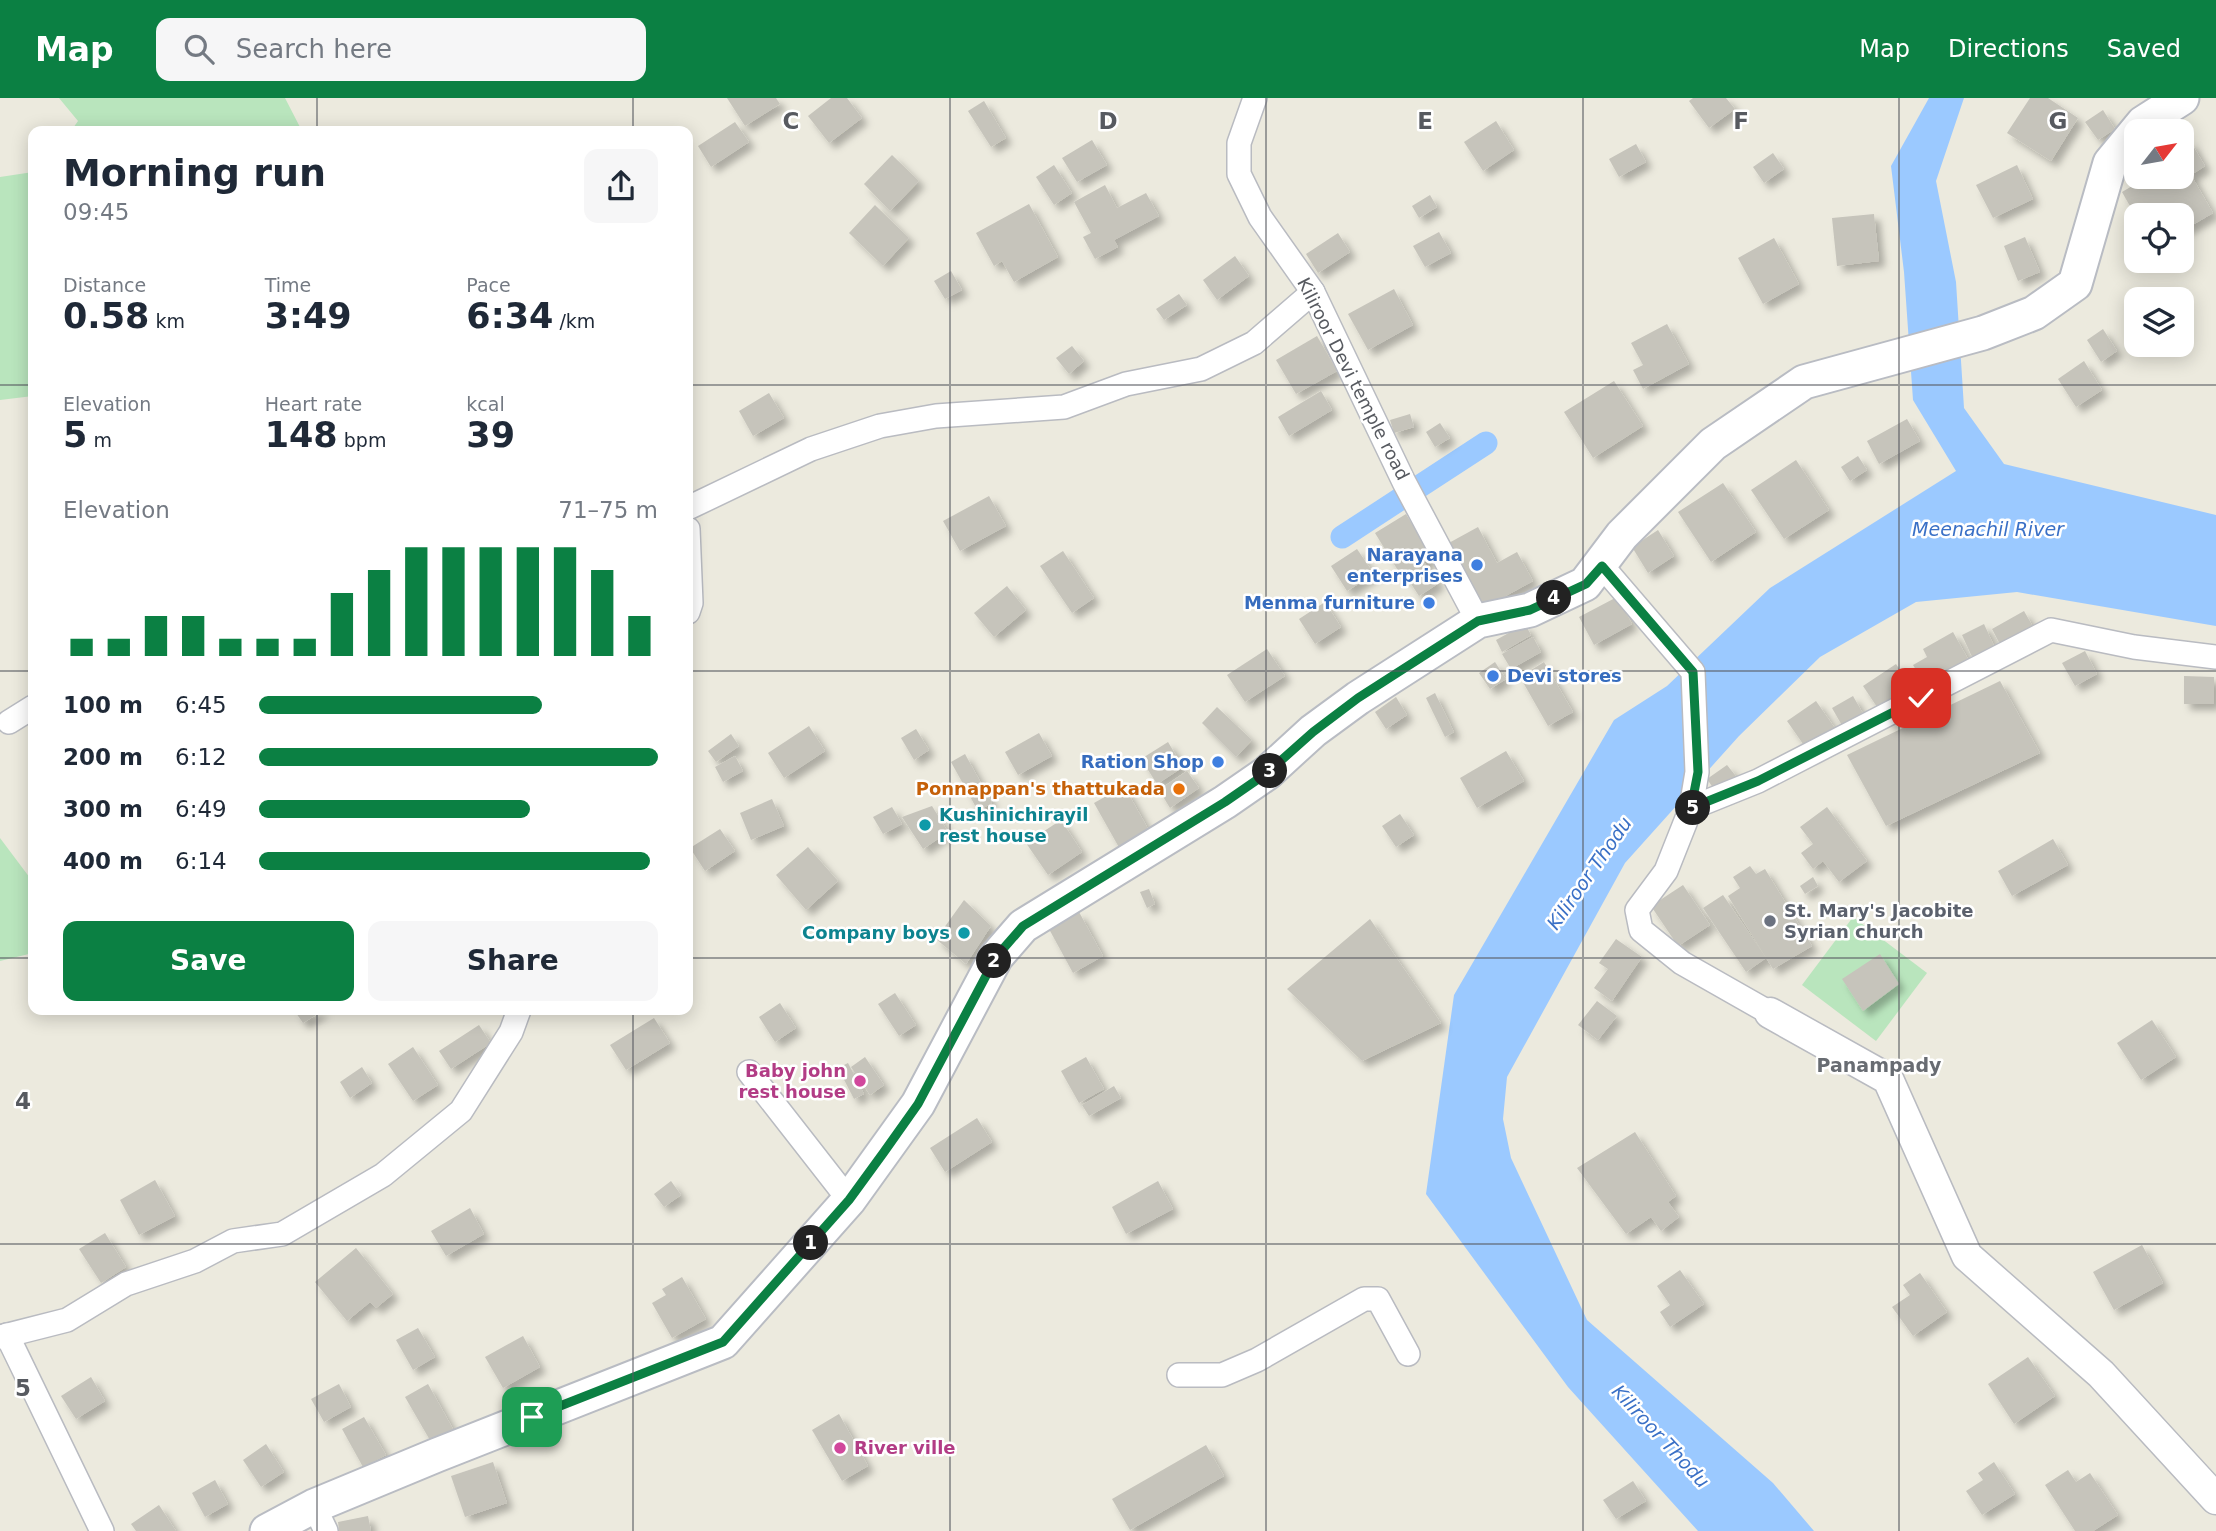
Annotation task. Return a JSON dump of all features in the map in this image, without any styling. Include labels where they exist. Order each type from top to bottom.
[{"type":"main road","points":[[267,1531],[320,1519],[437,1455],[723,1342],[849,1200],[918,1104],[996,957],[1023,926],[1225,802],[1267,773],[1313,732],[1358,698],[1478,621],[1530,610],[1586,584],[1602,566],[1622,535],[1713,444],[1804,382],[1983,333],[2034,313],[2075,284],[2110,163],[2143,123],[2182,98]]},
{"type":"street","name":"Kiliroor Devi temple road","points":[[1255,98],[1239,143],[1239,174],[1261,217],[1312,292],[1404,482],[1478,621]]},
{"type":"street","points":[[693,506],[811,449],[880,426],[936,416],[1065,407],[1125,384],[1201,369],[1254,343],[1312,292]]},
{"type":"street","points":[[1602,566],[1677,650],[1693,672],[1698,772],[1692,801],[1666,871],[1637,910],[1641,930],[1682,962],[1888,1079],[1967,1256],[2101,1374],[2216,1499]]},
{"type":"street","points":[[1692,801],[1758,781],[2051,630],[2134,647],[2216,657]]},
{"type":"street","points":[[9,722],[28,710]]},
{"type":"street","points":[[102,1531],[4,1336],[66,1320],[126,1284],[195,1261],[233,1241],[282,1234],[383,1175],[461,1111],[511,1032],[517,1015]]},
{"type":"street","points":[[749,1072],[849,1200]]},
{"type":"street","points":[[1179,1376],[1222,1375],[1257,1360],[1364,1299],[1378,1299],[1408,1354]]},
{"type":"green space","points":[[59,98],[285,98],[299,126],[74,126],[78,121]]},
{"type":"green space","points":[[28,173],[28,397],[0,400],[0,177]]},
{"type":"green space","points":[[0,838],[28,875],[28,954],[0,961]]},
{"type":"green space","points":[[1853,917],[1927,973],[1876,1041],[1802,985]]},
{"type":"water","name":"Meenachil River","points":[[1929,98],[1964,98],[1936,181],[1956,282],[1964,408],[2004,464],[2216,515],[2216,626],[2017,592],[1916,602],[1820,657],[1739,736],[1625,863],[1507,1077],[1503,1119],[1511,1158],[1587,1320],[1773,1483],[1814,1531],[1698,1531],[1568,1387],[1426,1194],[1454,995],[1614,720],[1667,686],[1770,588],[1956,471],[1913,400],[1904,272],[1891,166]]},
{"type":"building","points":[[727,98],[776,98],[780,104],[745,126]]},
{"type":"building","points":[[831,98],[847,98],[862,118],[829,143],[808,116]]},
{"type":"building","points":[[1693,98],[1726,98],[1735,109],[1709,128],[1689,101]]},
{"type":"building","points":[[2030,98],[2048,98],[2078,118],[2051,161],[2007,133]]},
{"type":"building","points":[[984,101],[1006,138],[991,147],[968,111]]},
{"type":"building","points":[[2103,110],[2115,129],[2098,140],[2085,122]]},
{"type":"building","points":[[1496,121],[1514,150],[1483,171],[1464,142]]},
{"type":"building","points":[[735,122],[749,142],[711,167],[698,146]]},
{"type":"building","points":[[1092,140],[1107,165],[1077,182],[1062,158]]},
{"type":"building","points":[[1636,144],[1646,162],[1619,177],[1609,159]]},
{"type":"building","points":[[2194,148],[2205,166],[2194,173]]},
{"type":"building","points":[[1773,153],[1784,169],[1764,183],[1753,167]]},
{"type":"building","points":[[892,155],[919,181],[890,211],[864,184]]},
{"type":"building","points":[[1054,165],[1072,193],[1054,205],[1036,177]]},
{"type":"building","points":[[2017,165],[2033,199],[1993,218],[1976,185]]},
{"type":"building","points":[[2194,180],[2213,213],[2194,224],[2194,203],[2128,203],[2122,192],[2127,189],[2194,189]]},
{"type":"building","points":[[1105,185],[1117,208],[1146,193],[1159,216],[1114,240],[1118,247],[1095,259],[1083,237],[1091,233],[1074,202]]},
{"type":"building","points":[[1430,195],[1437,207],[1419,218],[1412,206]]},
{"type":"building","points":[[1029,204],[1058,257],[1014,282],[1002,261],[994,266],[976,233]]},
{"type":"building","points":[[875,205],[909,238],[883,266],[849,233]]},
{"type":"building","points":[[1874,214],[1879,261],[1837,266],[1832,218]]},
{"type":"building","points":[[1439,232],[1451,253],[1425,267],[1413,246]]},
{"type":"building","points":[[1338,233],[1350,252],[1318,273],[1306,254]]},
{"type":"building","points":[[2025,237],[2040,272],[2018,281],[2004,246]]},
{"type":"building","points":[[1774,238],[1799,284],[1763,304],[1738,258]]},
{"type":"building","points":[[1235,256],[1249,276],[1217,300],[1203,280]]},
{"type":"building","points":[[951,271],[962,290],[945,299],[934,281]]},
{"type":"building","points":[[1394,289],[1413,325],[1368,350],[1348,314]]},
{"type":"building","points":[[1179,294],[1187,305],[1164,320],[1156,309]]},
{"type":"building","points":[[1667,324],[1689,364],[1643,389],[1633,370],[1643,365],[1631,343]]},
{"type":"building","points":[[2103,329],[2117,351],[2101,362],[2087,340]]},
{"type":"building","points":[[1317,336],[1337,371],[1296,394],[1276,360]]},
{"type":"building","points":[[1072,346],[1084,361],[1069,374],[1056,358]]},
{"type":"building","points":[[2084,361],[2102,390],[2076,407],[2058,379]]},
{"type":"building","points":[[1614,381],[1643,426],[1593,458],[1564,412]]},
{"type":"building","points":[[1321,391],[1332,410],[1289,436],[1278,417]]},
{"type":"building","points":[[769,393],[784,418],[753,436],[739,411]]},
{"type":"building","points":[[1410,414],[1414,427],[1394,433],[1390,420]]},
{"type":"building","points":[[1907,419],[1920,441],[1879,464],[1867,441]]},
{"type":"building","points":[[1440,423],[1450,438],[1435,447],[1426,432]]},
{"type":"building","points":[[1858,456],[1867,470],[1850,481],[1841,467]]},
{"type":"building","points":[[1796,460],[1829,510],[1784,539],[1751,490]]},
{"type":"building","points":[[1723,483],[1756,532],[1711,562],[1678,512]]},
{"type":"building","points":[[989,496],[1006,526],[960,551],[943,521]]},
{"type":"building","points":[[1406,514],[1433,559],[1424,562],[1439,583],[1419,596],[1406,576],[1402,577],[1375,533]]},
{"type":"building","points":[[1478,527],[1497,563],[1517,552],[1533,581],[1482,609],[1447,544]]},
{"type":"building","points":[[1658,530],[1674,556],[1648,573],[1632,547]]},
{"type":"building","points":[[1357,549],[1374,574],[1347,591],[1331,566]]},
{"type":"building","points":[[1063,551],[1094,598],[1072,613],[1040,566]]},
{"type":"building","points":[[1007,586],[1026,610],[994,637],[974,613]]},
{"type":"building","points":[[1617,597],[1632,624],[1594,645],[1579,617]]},
{"type":"building","points":[[1325,602],[1341,627],[1315,644],[1299,619]]},
{"type":"building","points":[[2024,611],[2036,632],[2003,650],[1992,629]]},
{"type":"building","points":[[1525,624],[1531,635],[1502,652],[1496,640]]},
{"type":"building","points":[[1984,624],[1995,648],[1973,659],[1962,635]]},
{"type":"building","points":[[1953,632],[1968,659],[1924,683],[1913,665],[1927,657],[1923,649]]},
{"type":"building","points":[[1533,637],[1541,652],[1511,669],[1502,654]]},
{"type":"building","points":[[1267,649],[1285,676],[1245,702],[1227,675]]},
{"type":"building","points":[[2085,651],[2097,674],[2075,686],[2062,663]]},
{"type":"building","name":"Devi stores","points":[[1495,662],[1506,679],[1490,689],[1479,673]]},
{"type":"building","points":[[1544,662],[1573,712],[1548,726],[1520,677]]},
{"type":"building","points":[[1896,664],[1912,688],[1879,710],[1863,686]]},
{"type":"building","points":[[2184,676],[2214,677],[2214,704],[2184,704]]},
{"type":"building","points":[[2000,681],[2040,753],[1886,826],[1847,755]]},
{"type":"building","points":[[1435,693],[1454,732],[1445,737],[1426,698]]},
{"type":"building","points":[[1853,696],[1865,717],[1844,729],[1832,708]]},
{"type":"building","points":[[1396,697],[1407,715],[1386,729],[1375,712]]},
{"type":"building","points":[[1816,701],[1839,734],[1810,754],[1787,721]]},
{"type":"building","points":[[1217,707],[1252,740],[1236,757],[1202,723]]},
{"type":"building","points":[[809,726],[825,751],[784,778],[768,753]]},
{"type":"building","points":[[916,729],[929,750],[914,760],[901,738]]},
{"type":"building","points":[[1039,733],[1052,756],[1018,775],[1005,752]]},
{"type":"building","points":[[731,734],[739,746],[716,762],[708,751]]},
{"type":"building","points":[[1168,742],[1183,767],[1157,784],[1141,759]]},
{"type":"building","points":[[1506,751],[1524,781],[1477,808],[1460,778]]},
{"type":"building","points":[[965,754],[992,803],[978,811],[951,762]]},
{"type":"building","points":[[735,756],[743,771],[723,782],[715,767]]},
{"type":"building","points":[[1727,765],[1739,780],[1718,795],[1707,779]]},
{"type":"building","name":"Ponnappan's thattukada","points":[[1187,771],[1199,788],[1170,808],[1159,790]]},
{"type":"building","points":[[1124,786],[1151,834],[1121,851],[1094,803]]},
{"type":"building","points":[[772,799],[784,826],[751,840],[740,813]]},
{"type":"building","name":"Kushinichirayil rest house","points":[[932,806],[948,832],[923,849],[902,817]]},
{"type":"building","points":[[892,807],[902,824],[883,834],[873,817]]},
{"type":"building","points":[[1827,807],[1867,861],[1839,882],[1823,861],[1813,869],[1801,853],[1813,844],[1800,827]]},
{"type":"building","points":[[1400,814],[1414,835],[1396,847],[1382,826]]},
{"type":"building","points":[[1061,820],[1082,852],[1048,875],[1026,843]]},
{"type":"building","points":[[720,829],[735,851],[705,871],[693,853],[693,846]]},
{"type":"building","points":[[2053,839],[2068,865],[2012,896],[1998,871]]},
{"type":"building","points":[[808,847],[838,881],[806,910],[776,875]]},
{"type":"building","name":"St. Mary's Jacobite Syrian church","points":[[1750,866],[1756,874],[1765,869],[1812,946],[1773,969],[1728,896],[1740,888],[1733,877]]},
{"type":"building","points":[[1813,877],[1818,886],[1805,894],[1800,886]]},
{"type":"building","points":[[1683,885],[1710,925],[1678,946],[1651,906]]},
{"type":"building","points":[[1149,889],[1155,904],[1147,908],[1140,892]]},
{"type":"building","points":[[1723,895],[1766,958],[1746,972],[1703,908]]},
{"type":"building","name":"Company boys","points":[[964,900],[991,926],[966,964],[936,939]]},
{"type":"building","points":[[1079,912],[1103,956],[1073,973],[1049,929]]},
{"type":"building","points":[[1370,919],[1441,1023],[1362,1061],[1287,989]]},
{"type":"building","points":[[1616,939],[1642,957],[1612,1001],[1594,988],[1608,969],[1599,963]]},
{"type":"building","points":[[1880,954],[1899,984],[1863,1011],[1842,979]]},
{"type":"building","points":[[895,993],[916,1025],[899,1036],[878,1004]]},
{"type":"building","points":[[1597,1001],[1617,1016],[1598,1040],[1578,1025]]},
{"type":"building","points":[[780,1003],[796,1028],[775,1042],[759,1017]]},
{"type":"building","points":[[297,1015],[316,1015],[303,1023]]},
{"type":"building","points":[[654,1018],[670,1043],[626,1070],[610,1045]]},
{"type":"building","points":[[2152,1020],[2176,1057],[2141,1080],[2117,1043]]},
{"type":"building","points":[[479,1025],[491,1043],[451,1069],[439,1051]]},
{"type":"building","points":[[413,1047],[438,1085],[413,1101],[388,1064]]},
{"type":"building","points":[[865,1057],[884,1085],[870,1095],[851,1067]]},
{"type":"building","points":[[1086,1057],[1104,1089],[1079,1103],[1061,1071]]},
{"type":"building","points":[[848,1063],[864,1094],[854,1099],[838,1068]]},
{"type":"building","points":[[362,1067],[372,1083],[350,1098],[340,1082]]},
{"type":"building","points":[[1114,1086],[1121,1098],[1089,1116],[1082,1105]]},
{"type":"building","points":[[977,1118],[992,1142],[945,1172],[930,1148]]},
{"type":"building","points":[[1635,1132],[1676,1196],[1668,1202],[1679,1217],[1661,1231],[1651,1217],[1626,1234],[1577,1168]]},
{"type":"building","points":[[155,1180],[175,1216],[139,1235],[120,1200]]},
{"type":"building","points":[[671,1181],[681,1195],[664,1207],[654,1194]]},
{"type":"building","points":[[1158,1181],[1173,1209],[1126,1234],[1112,1207]]},
{"type":"building","points":[[470,1208],[484,1234],[446,1256],[431,1231]]},
{"type":"building","points":[[105,1233],[126,1267],[101,1283],[79,1249]]},
{"type":"building","points":[[2142,1245],[2163,1283],[2114,1310],[2093,1272]]},
{"type":"building","points":[[356,1248],[393,1294],[376,1308],[370,1302],[347,1321],[315,1282]]},
{"type":"building","points":[[1680,1270],[1704,1304],[1670,1327],[1660,1312],[1670,1305],[1657,1286]]},
{"type":"building","points":[[1920,1273],[1947,1312],[1913,1336],[1892,1307],[1910,1295],[1903,1285]]},
{"type":"building","points":[[682,1277],[706,1319],[672,1338],[652,1303],[666,1295],[662,1289]]},
{"type":"building","points":[[418,1328],[435,1357],[413,1370],[396,1340]]},
{"type":"building","points":[[523,1336],[540,1367],[503,1388],[485,1357]]},
{"type":"building","points":[[2028,1357],[2055,1396],[2014,1424],[1988,1384]]},
{"type":"building","points":[[91,1377],[105,1401],[76,1419],[61,1396]]},
{"type":"building","points":[[339,1384],[351,1407],[324,1422],[311,1399]]},
{"type":"building","points":[[428,1384],[453,1429],[431,1442],[405,1397]]},
{"type":"building","name":"River ville","points":[[839,1414],[868,1466],[842,1481],[812,1430]]},
{"type":"building","points":[[364,1417],[386,1455],[363,1467],[342,1429]]},
{"type":"building","points":[[266,1444],[284,1472],[261,1487],[243,1460]]},
{"type":"building","points":[[1206,1445],[1224,1476],[1130,1530],[1112,1499]]},
{"type":"building","points":[[493,1462],[507,1503],[465,1517],[451,1476]]},
{"type":"building","points":[[1994,1462],[2015,1494],[1982,1515],[1966,1491],[1983,1480],[1978,1473]]},
{"type":"building","points":[[2068,1470],[2076,1482],[2090,1473],[2118,1515],[2093,1531],[2075,1531],[2045,1485]]},
{"type":"building","points":[[215,1480],[228,1504],[205,1517],[192,1493]]},
{"type":"building","points":[[1633,1481],[1646,1501],[1616,1519],[1603,1500]]},
{"type":"building","points":[[159,1505],[176,1531],[136,1531],[131,1524]]},
{"type":"building","points":[[368,1516],[371,1531],[339,1531],[338,1522]]},
{"type":"waterway","points":[[1342,537],[1486,443]]},
{"type":"place","name":"Narayana enterprises","points":[[1477,565]]},
{"type":"place","name":"Menma furniture","points":[[1429,603]]},
{"type":"place","name":"Devi stores","points":[[1493,676]]},
{"type":"place","name":"Ration Shop","points":[[1218,762]]},
{"type":"place","name":"Ponnappan's thattukada","points":[[1179,789]]},
{"type":"place","name":"Kushinichirayil rest house","points":[[925,825]]},
{"type":"place","name":"St. Mary's Jacobite Syrian church","points":[[1770,921]]},
{"type":"place","name":"Company boys","points":[[964,933]]},
{"type":"place","name":"Baby john rest house","points":[[860,1081]]},
{"type":"place","name":"River ville","points":[[840,1448]]},
{"type":"district","name":"Panampady","points":[[1879,1065]]},
{"type":"route","points":[[532,1417],[723,1342],[849,1200],[918,1104],[996,957],[1023,926],[1225,802],[1267,773],[1313,732],[1358,698],[1478,621],[1530,610],[1586,584],[1602,566],[1677,650],[1693,672],[1698,772],[1691,808],[1710,803],[1758,781],[1921,698]]},
{"type":"water label","name":"Kiliroor Thodu","points":[[1589,873]]},
{"type":"water label","name":"Kiliroor Thodu","points":[[1661,1436]]}]
